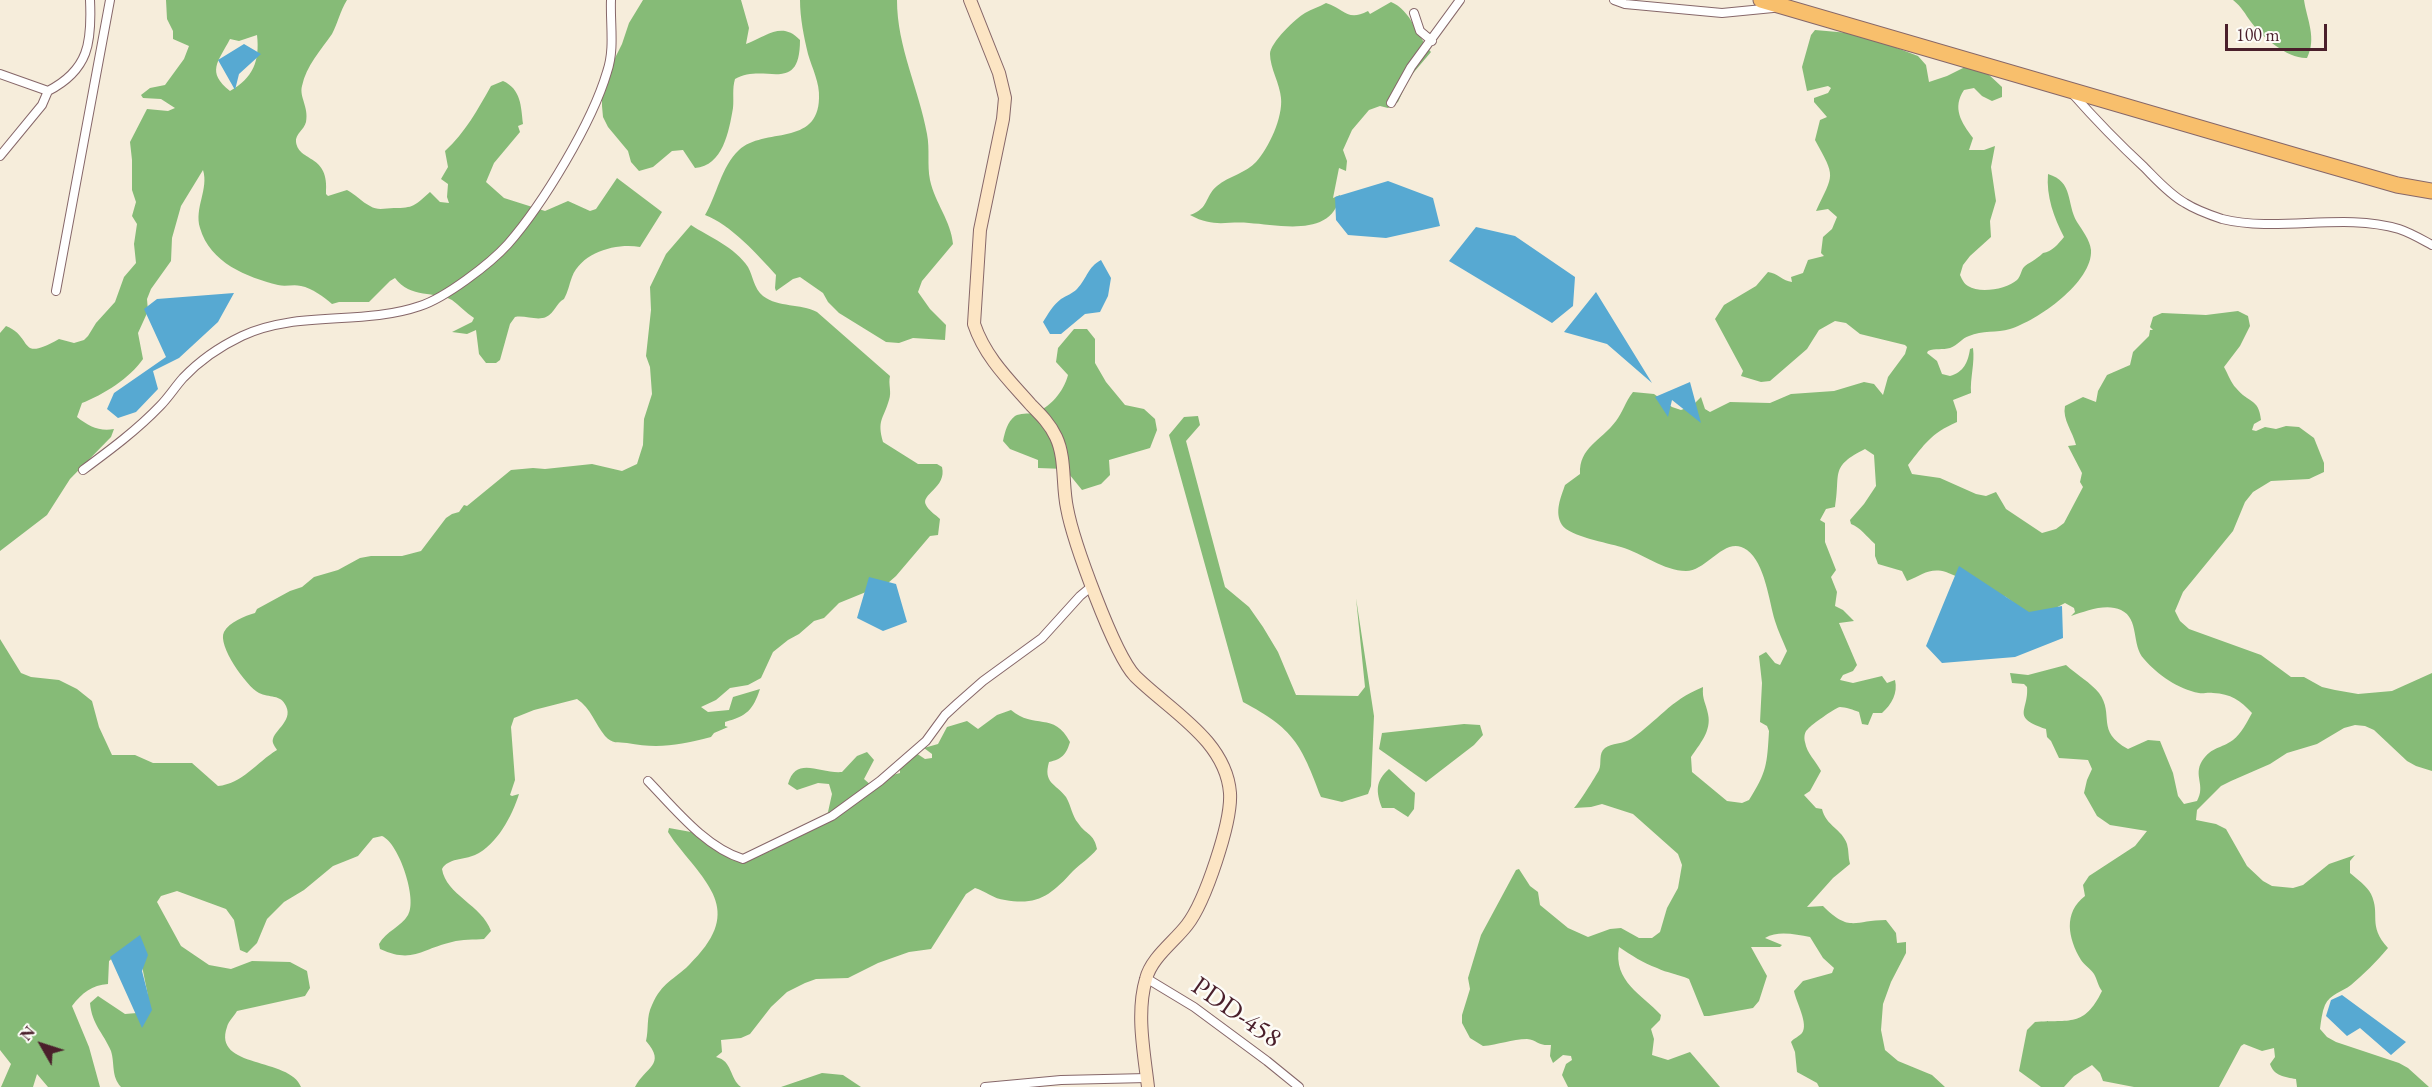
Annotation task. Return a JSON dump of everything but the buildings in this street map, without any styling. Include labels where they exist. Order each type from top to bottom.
[{"type":"highway","points":[[1761,0],[2432,197]]},
{"type":"highway","points":[[2397,185],[2432,191]]},
{"type":"street","points":[[0,156],[42,105],[48,91],[73,74],[82,63],[92,28],[90,0]]},
{"type":"street","points":[[56,291],[110,0]]},
{"type":"street","points":[[83,470],[130,434],[161,406],[200,362],[242,336],[272,325],[343,319],[419,307],[442,296],[496,256],[508,244],[568,157],[589,115],[608,72],[612,30],[611,0]]},
{"type":"street","points":[[970,0],[999,73],[1005,98],[1003,119],[980,230],[974,324],[978,338],[992,361],[1047,422],[1055,435],[1062,459],[1068,512],[1092,586],[1129,668],[1194,728],[1224,768],[1230,791],[1226,828],[1199,904],[1188,924],[1154,963],[1146,978],[1141,1015],[1147,1082],[1061,1080],[985,1087]]},
{"type":"street","points":[[1391,103],[1411,67],[1460,0]]},
{"type":"street","points":[[1614,0],[1624,4],[1722,13],[1785,7]]},
{"type":"street","points":[[1414,13],[1420,31],[1432,41]]},
{"type":"street","points":[[0,74],[48,91]]},
{"type":"street","points":[[2068,89],[2095,120],[2165,188],[2183,203],[2198,210],[2223,219],[2256,223],[2351,222],[2381,225],[2399,229],[2432,245]]},
{"type":"street","points":[[648,781],[710,841],[728,853],[743,859],[832,816],[880,781],[926,741],[945,715],[958,703],[983,681],[1042,638],[1070,606],[1092,586]]},
{"type":"street","name":"PDD-458","points":[[1146,978],[1194,1007],[1268,1061],[1299,1087]]},
{"type":"green space","points":[[166,0],[347,0],[332,34],[314,58],[304,79],[301,90],[307,117],[296,139],[298,149],[319,165],[323,172],[328,196],[347,190],[370,206],[382,209],[410,207],[430,192],[440,202],[449,203],[448,184],[441,179],[448,167],[445,151],[465,129],[491,86],[503,81],[517,93],[523,124],[518,126],[520,132],[494,163],[486,182],[504,198],[545,211],[568,201],[590,211],[596,209],[617,178],[662,212],[640,247],[611,248],[583,261],[572,277],[564,299],[549,315],[539,318],[515,317],[510,324],[500,360],[496,363],[486,363],[479,354],[476,330],[467,334],[452,332],[472,322],[474,318],[446,297],[415,292],[401,285],[395,278],[369,302],[332,304],[318,293],[305,287],[278,285],[254,278],[231,267],[212,251],[200,228],[203,170],[181,206],[172,238],[171,261],[151,289],[147,299],[148,311],[138,333],[143,359],[131,373],[115,385],[82,403],[77,417],[94,428],[114,429],[111,437],[70,479],[47,515],[0,551],[0,333],[6,326],[15,331],[27,346],[37,349],[59,339],[74,343],[84,340],[115,302],[124,277],[136,263],[134,244],[137,224],[132,216],[136,202],[132,190],[130,142],[147,109],[168,111],[175,108],[161,99],[143,98],[141,95],[150,88],[165,85],[184,59],[189,46],[173,39],[173,31],[167,19]],"holes":[[[257,35],[258,44],[253,68],[244,80],[230,91],[218,78],[216,72],[218,61],[230,39],[239,41]]]},
{"type":"green space","points":[[643,0],[741,0],[749,28],[746,44],[781,31],[787,31],[800,40],[794,67],[787,72],[746,75],[735,79],[733,108],[727,137],[718,154],[705,166],[695,168],[683,150],[672,151],[653,167],[639,171],[631,162],[628,151],[608,127],[603,117],[602,93],[629,23]]},
{"type":"green space","points":[[800,0],[897,0],[904,51],[927,134],[930,180],[952,236],[953,244],[922,281],[918,292],[930,309],[946,325],[945,340],[913,338],[899,343],[886,342],[839,313],[823,293],[800,277],[776,291],[776,275],[744,241],[715,219],[705,215],[723,173],[739,150],[762,139],[800,130],[810,124],[816,113],[819,98],[818,87],[805,41]]},
{"type":"green space","points":[[2233,0],[2304,0],[2311,36],[2307,58],[2292,55],[2269,40]]},
{"type":"green space","points":[[1391,2],[1409,17],[1431,52],[1409,78],[1398,102],[1388,108],[1380,106],[1369,110],[1352,130],[1343,150],[1347,161],[1346,171],[1339,168],[1333,198],[1340,195],[1335,209],[1327,218],[1304,226],[1290,226],[1213,223],[1190,215],[1204,206],[1217,186],[1252,166],[1270,141],[1281,106],[1270,54],[1284,31],[1301,16],[1326,3],[1350,15],[1355,15],[1368,11],[1370,14]]},
{"type":"green space","points":[[1815,30],[1860,34],[1918,56],[1926,65],[1929,82],[1967,66],[1986,72],[2002,87],[2002,97],[1992,101],[1982,96],[1974,88],[1964,90],[1960,97],[1958,109],[1962,121],[1973,138],[1969,150],[1984,150],[1995,146],[1991,167],[1996,201],[1990,221],[1991,237],[1963,265],[1960,275],[1967,285],[1986,290],[2013,283],[2024,267],[2052,249],[2064,237],[2052,207],[2048,190],[2048,174],[2062,182],[2066,188],[2074,215],[2091,250],[2083,275],[2073,287],[2034,318],[2010,329],[1974,334],[1950,348],[1928,351],[1927,353],[1937,361],[1942,374],[1950,376],[1962,369],[1970,349],[1973,348],[1971,393],[1953,400],[1957,422],[1934,435],[1924,445],[1908,465],[1912,474],[1940,478],[1976,494],[1986,496],[1996,492],[2006,509],[2042,533],[2056,529],[2064,523],[2083,487],[2080,482],[2082,473],[2068,446],[2076,445],[2066,421],[2065,406],[2083,397],[2096,402],[2098,391],[2107,375],[2130,365],[2133,352],[2149,336],[2150,330],[2153,330],[2150,327],[2153,317],[2162,313],[2206,315],[2238,311],[2248,316],[2250,326],[2240,346],[2224,367],[2234,386],[2258,408],[2261,420],[2254,424],[2252,430],[2256,431],[2265,427],[2276,429],[2286,426],[2299,427],[2314,438],[2324,463],[2324,472],[2309,479],[2271,481],[2253,492],[2245,502],[2233,531],[2183,592],[2175,611],[2180,621],[2189,629],[2261,655],[2291,677],[2304,677],[2322,687],[2358,694],[2392,691],[2432,673],[2432,771],[2407,761],[2374,730],[2355,725],[2344,728],[2317,744],[2287,753],[2270,764],[2221,786],[2197,810],[2196,820],[2216,824],[2226,829],[2247,866],[2272,886],[2293,888],[2303,885],[2329,864],[2355,855],[2350,861],[2350,873],[2371,894],[2378,933],[2388,948],[2356,981],[2327,1001],[2320,1029],[2336,1042],[2399,1063],[2429,1087],[2297,1087],[2296,1079],[2280,1075],[2272,1068],[2270,1064],[2275,1057],[2274,1048],[2262,1051],[2244,1044],[2219,1087],[2134,1087],[2103,1081],[2100,1073],[2092,1065],[2074,1076],[2064,1087],[2041,1087],[2019,1071],[2027,1030],[2035,1022],[2067,1021],[2082,1016],[2089,1011],[2102,991],[2094,974],[2082,962],[2073,943],[2070,926],[2073,910],[2085,896],[2083,885],[2089,876],[2135,846],[2147,831],[2110,825],[2097,816],[2084,793],[2092,769],[2088,760],[2059,758],[2047,737],[2046,729],[2028,721],[2025,717],[2027,687],[2024,684],[2012,683],[2010,673],[2028,675],[2066,665],[2099,693],[2106,708],[2109,729],[2118,742],[2128,749],[2148,740],[2160,741],[2173,773],[2178,796],[2184,804],[2197,801],[2202,761],[2209,753],[2236,737],[2252,713],[2230,696],[2191,691],[2162,676],[2140,653],[2131,619],[2121,610],[2109,607],[2071,616],[2075,612],[2074,608],[2065,603],[2035,619],[2006,597],[1946,572],[1931,571],[1907,581],[1902,571],[1878,564],[1875,544],[1851,524],[1850,520],[1876,486],[1874,455],[1865,449],[1841,466],[1835,507],[1826,509],[1820,520],[1825,523],[1825,542],[1836,570],[1831,577],[1837,592],[1835,606],[1843,610],[1854,621],[1839,623],[1857,665],[1853,671],[1843,675],[1840,680],[1853,683],[1882,676],[1887,683],[1895,680],[1896,689],[1889,706],[1882,713],[1873,713],[1868,725],[1862,724],[1859,712],[1840,707],[1818,721],[1805,733],[1808,750],[1821,771],[1810,791],[1804,795],[1816,808],[1822,809],[1827,820],[1845,839],[1850,864],[1833,878],[1807,907],[1823,906],[1846,922],[1886,920],[1896,933],[1897,943],[1906,942],[1906,953],[1883,1004],[1881,1030],[1885,1050],[1898,1061],[1932,1075],[1945,1087],[1819,1087],[1817,1083],[1797,1072],[1795,1052],[1791,1042],[1802,1033],[1804,1024],[1794,991],[1803,981],[1832,973],[1834,968],[1823,958],[1810,937],[1793,934],[1776,934],[1765,938],[1782,945],[1780,947],[1751,947],[1767,976],[1759,1001],[1753,1008],[1709,1016],[1704,1016],[1689,979],[1647,964],[1619,947],[1618,959],[1625,978],[1661,1015],[1660,1020],[1651,1029],[1654,1039],[1652,1055],[1668,1060],[1690,1052],[1720,1087],[1568,1087],[1562,1075],[1566,1064],[1572,1060],[1571,1056],[1563,1055],[1553,1063],[1550,1056],[1551,1045],[1543,1045],[1527,1039],[1483,1046],[1470,1038],[1462,1023],[1462,1015],[1470,989],[1468,978],[1481,935],[1516,870],[1519,869],[1530,886],[1538,892],[1540,905],[1568,928],[1588,937],[1610,929],[1621,928],[1639,938],[1652,938],[1660,932],[1667,908],[1678,888],[1682,865],[1678,854],[1633,814],[1602,804],[1574,808],[1599,770],[1605,748],[1631,739],[1681,698],[1703,687],[1709,720],[1704,737],[1691,757],[1692,772],[1727,801],[1742,803],[1749,800],[1763,775],[1767,760],[1769,731],[1767,726],[1760,722],[1762,683],[1759,656],[1766,652],[1775,663],[1780,665],[1787,651],[1775,621],[1762,573],[1753,556],[1739,546],[1731,547],[1694,569],[1678,570],[1621,547],[1572,533],[1562,525],[1558,510],[1565,485],[1580,474],[1583,457],[1616,421],[1633,392],[1654,394],[1672,407],[1681,410],[1692,406],[1701,397],[1705,409],[1710,412],[1730,402],[1770,403],[1791,394],[1834,391],[1864,382],[1874,384],[1883,395],[1888,377],[1905,354],[1907,347],[1905,345],[1860,334],[1846,323],[1835,321],[1819,330],[1807,349],[1770,381],[1761,382],[1741,376],[1743,371],[1715,319],[1724,305],[1756,286],[1768,272],[1792,282],[1791,277],[1803,273],[1808,260],[1824,256],[1821,253],[1823,237],[1832,229],[1837,217],[1828,209],[1816,211],[1830,176],[1827,162],[1815,140],[1820,120],[1827,117],[1814,102],[1814,98],[1828,93],[1831,88],[1828,86],[1807,91],[1802,67],[1811,35]]},
{"type":"green space","points":[[691,225],[729,248],[743,260],[763,296],[769,300],[817,312],[890,376],[890,397],[881,424],[883,442],[918,464],[937,464],[942,467],[941,480],[925,501],[928,509],[940,519],[938,535],[930,536],[888,583],[839,603],[824,618],[814,621],[773,652],[761,678],[748,685],[730,688],[716,700],[701,707],[708,712],[729,710],[733,697],[760,689],[755,702],[748,711],[725,722],[725,726],[728,727],[714,733],[711,737],[659,746],[613,741],[605,736],[589,711],[577,699],[534,710],[514,718],[511,727],[515,780],[510,795],[519,794],[512,811],[503,829],[483,850],[471,857],[448,863],[442,869],[450,886],[486,922],[491,931],[484,939],[456,941],[409,955],[380,949],[379,944],[382,940],[408,915],[411,897],[405,872],[395,849],[382,836],[373,838],[358,856],[333,866],[304,890],[284,902],[267,919],[257,943],[247,953],[240,950],[234,920],[226,909],[177,891],[161,896],[157,902],[181,946],[209,965],[231,969],[252,961],[290,962],[307,971],[310,988],[305,996],[237,1011],[228,1025],[225,1040],[231,1050],[241,1057],[283,1071],[294,1078],[301,1087],[121,1087],[114,1074],[111,1051],[95,1023],[90,1003],[98,996],[125,1014],[137,1013],[148,996],[141,961],[125,948],[109,961],[108,984],[88,990],[72,1006],[89,1047],[100,1087],[48,1087],[37,1074],[33,1087],[1,1087],[11,1064],[0,1050],[0,639],[21,673],[31,677],[59,680],[77,689],[92,701],[99,727],[112,755],[135,755],[153,763],[192,763],[218,786],[242,777],[277,750],[273,739],[285,722],[288,712],[281,700],[263,695],[253,689],[234,665],[223,638],[224,632],[233,622],[255,613],[257,609],[302,587],[314,577],[338,570],[360,558],[402,556],[421,551],[446,518],[459,512],[464,505],[467,506],[511,470],[592,464],[622,471],[637,464],[643,445],[644,419],[652,394],[650,367],[646,356],[651,310],[650,287],[666,254]]},
{"type":"green space","points":[[1074,329],[1087,329],[1095,339],[1095,363],[1106,382],[1125,405],[1144,409],[1155,419],[1157,430],[1150,448],[1109,460],[1110,475],[1101,484],[1082,490],[1065,469],[1038,468],[1038,460],[1010,449],[1003,441],[1012,418],[1040,411],[1060,393],[1068,375],[1056,362],[1058,348]]},
{"type":"green space","points":[[1198,416],[1200,425],[1186,441],[1225,587],[1249,607],[1263,627],[1278,652],[1296,695],[1358,696],[1365,687],[1356,598],[1374,716],[1371,786],[1368,794],[1342,802],[1321,797],[1308,764],[1294,740],[1274,721],[1243,702],[1169,435],[1184,417]]},
{"type":"green space","points":[[1011,710],[1019,716],[1057,727],[1070,742],[1063,756],[1049,762],[1049,779],[1066,797],[1076,820],[1092,837],[1097,849],[1051,892],[1035,900],[1001,899],[975,888],[966,894],[931,949],[909,952],[878,963],[848,978],[816,979],[787,992],[771,1007],[750,1034],[741,1038],[721,1040],[722,1052],[716,1057],[725,1062],[741,1087],[635,1087],[654,1061],[655,1056],[646,1041],[652,1005],[664,986],[689,965],[705,946],[715,930],[718,915],[716,901],[709,887],[674,841],[668,832],[669,828],[691,832],[712,847],[745,857],[771,851],[779,840],[826,821],[832,794],[829,784],[818,783],[797,790],[788,784],[797,770],[810,768],[842,772],[857,756],[867,752],[874,760],[864,779],[872,786],[889,776],[900,773],[900,765],[916,753],[925,759],[932,758],[932,754],[924,748],[938,744],[947,727],[967,721],[978,729],[997,715]]},
{"type":"green space","points":[[1464,724],[1480,725],[1483,735],[1474,745],[1426,782],[1379,749],[1382,733]]},
{"type":"green space","points":[[1389,769],[1415,793],[1414,809],[1408,817],[1394,808],[1382,808],[1378,787],[1384,773]]},
{"type":"green space","points":[[822,1073],[843,1075],[861,1087],[781,1087]]},
{"type":"water","points":[[244,44],[261,54],[239,74],[235,90],[218,60]]},
{"type":"water","points":[[1388,181],[1433,198],[1440,226],[1386,238],[1348,235],[1336,220],[1335,197]]},
{"type":"water","points":[[1476,227],[1515,236],[1575,277],[1573,306],[1552,323],[1449,261]]},
{"type":"water","points":[[1101,260],[1111,278],[1108,296],[1100,312],[1085,314],[1061,334],[1050,334],[1043,322],[1051,310],[1061,299],[1081,285],[1093,266]]},
{"type":"water","points":[[1596,292],[1652,383],[1607,344],[1564,332]]},
{"type":"water","points":[[234,293],[218,322],[179,358],[153,371],[158,389],[136,412],[118,418],[107,409],[114,393],[166,357],[144,309],[157,299]]},
{"type":"water","points":[[1690,382],[1701,423],[1672,400],[1668,417],[1655,397]]},
{"type":"water","points":[[1959,566],[2029,612],[2062,606],[2063,638],[2015,657],[1942,663],[1926,646]]},
{"type":"water","points":[[869,577],[896,584],[907,622],[883,631],[857,618]]},
{"type":"water","points":[[140,935],[148,955],[142,971],[152,1010],[142,1028],[110,957]]},
{"type":"water","points":[[2342,995],[2406,1042],[2391,1055],[2360,1028],[2347,1036],[2326,1016],[2331,1000]]}]
